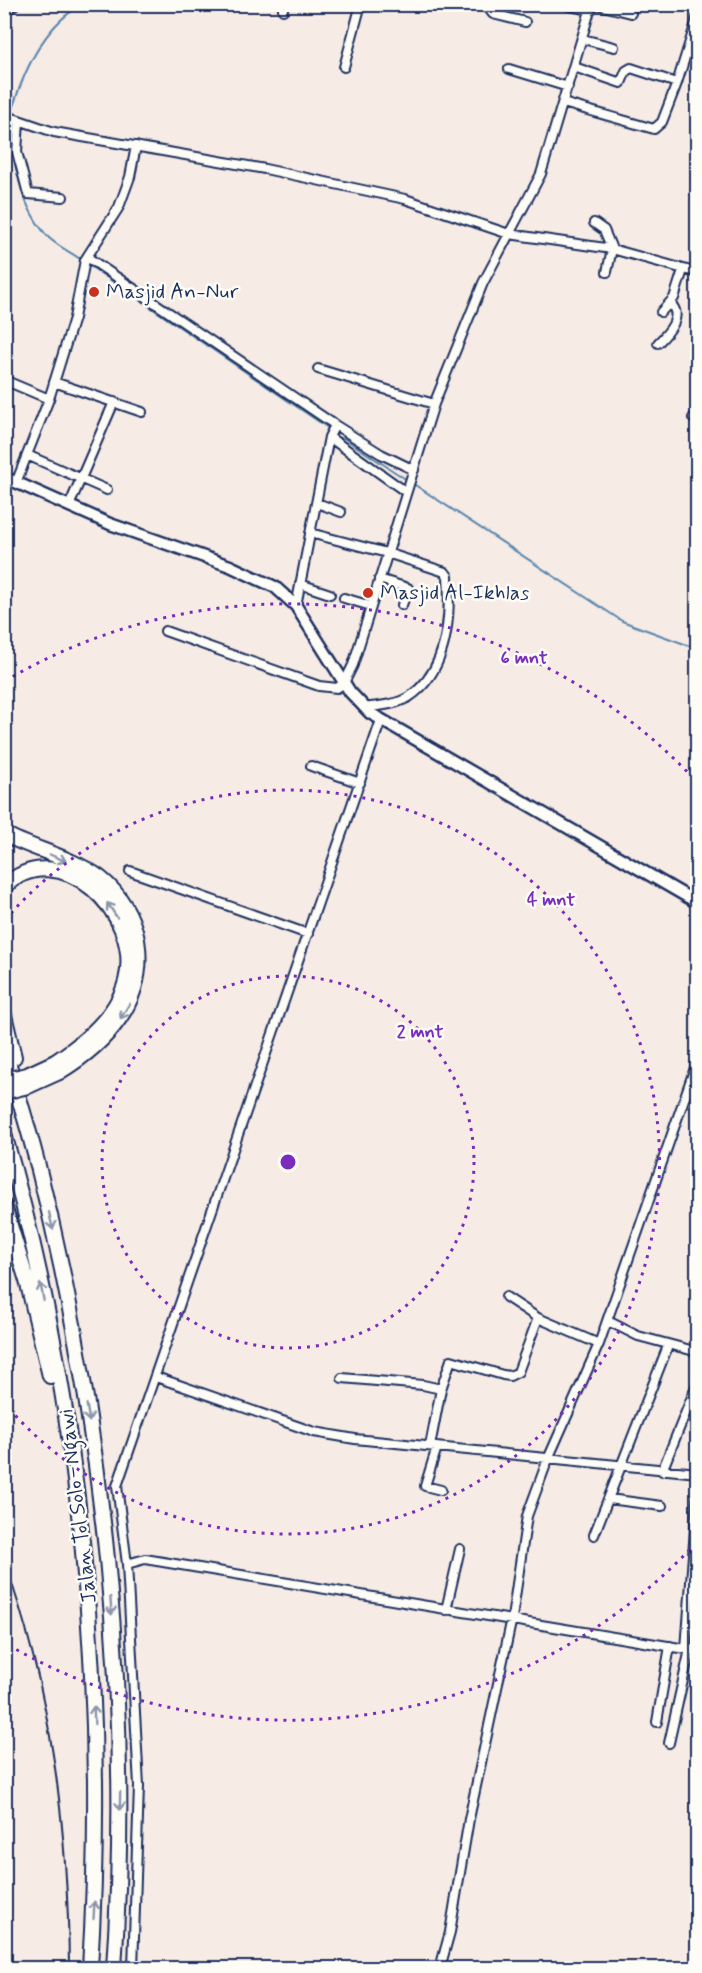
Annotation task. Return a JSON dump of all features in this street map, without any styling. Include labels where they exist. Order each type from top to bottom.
[{"type":"highway","points":[[4,834],[77,866],[102,880],[127,910],[135,928],[139,948],[138,979],[127,1007],[114,1027],[98,1043],[57,1067],[4,1092]]},
{"type":"highway","points":[[4,887],[19,877],[34,872],[51,871],[71,876],[89,886],[113,908],[125,935],[128,964],[123,990],[110,1013],[57,1067],[4,1080]]},
{"type":"highway","points":[[4,1016],[38,1164]]},
{"type":"highway","name":"Jalan Tol Solo–Ngawi","points":[[4,1049],[38,1164],[61,1264],[80,1362],[103,1512],[115,1663],[120,1775],[114,1968]]},
{"type":"highway","name":"Jalan Tol Solo–Ngawi","points":[[4,1134],[38,1270],[54,1351],[73,1474],[87,1598],[96,1766],[96,1853],[90,1968]]},
{"type":"highway","points":[[4,1206],[28,1284],[73,1474]]},
{"type":"main road","points":[[4,477],[69,506],[240,570],[275,587],[296,606],[344,683],[364,708],[698,903]]},
{"type":"street","points":[[4,10],[14,4]]},
{"type":"street","points":[[344,67],[361,4]]},
{"type":"street","points":[[490,4],[489,9],[493,14],[525,22]]},
{"type":"street","points":[[569,6],[593,6],[631,13]]},
{"type":"street","points":[[165,631],[319,686],[337,688],[344,683],[353,665],[434,404],[483,283],[541,174],[593,6]]},
{"type":"street","points":[[563,103],[654,129],[662,122],[698,16]]},
{"type":"street","points":[[583,39],[614,46]]},
{"type":"street","points":[[574,67],[621,82],[626,71],[631,69],[676,84]]},
{"type":"street","points":[[509,69],[568,87]]},
{"type":"street","points":[[4,115],[54,132],[265,169],[405,199],[508,234],[612,249],[698,273]]},
{"type":"street","points":[[18,121],[17,152],[28,194],[63,197]]},
{"type":"street","points":[[16,483],[49,399],[77,306],[80,274],[86,259],[119,207],[130,177],[136,146]]},
{"type":"street","points":[[594,223],[604,230],[612,249],[607,272]]},
{"type":"street","points":[[86,259],[331,431],[407,490]]},
{"type":"street","points":[[661,312],[670,303],[683,270]]},
{"type":"street","points":[[658,343],[671,328],[677,315],[670,303]]},
{"type":"street","points":[[318,369],[434,404]]},
{"type":"street","points":[[4,380],[49,399]]},
{"type":"street","points":[[54,382],[142,412]]},
{"type":"street","points":[[69,506],[114,402]]},
{"type":"street","points":[[331,431],[414,470]]},
{"type":"street","points":[[296,606],[331,431]]},
{"type":"street","points":[[27,455],[107,490]]},
{"type":"street","points":[[316,503],[341,512]]},
{"type":"street","points":[[310,533],[387,553],[445,572],[448,576],[446,638],[444,651],[437,663],[409,697],[391,704],[364,708]]},
{"type":"street","points":[[379,579],[408,588],[402,605]]},
{"type":"street","points":[[300,584],[330,594]]},
{"type":"street","points":[[344,598],[371,606]]},
{"type":"street","points":[[133,1968],[139,1786],[127,1564],[117,1486],[381,720]]},
{"type":"street","points":[[311,766],[360,783]]},
{"type":"street","points":[[130,871],[308,934]]},
{"type":"street","points":[[440,1968],[450,1932],[469,1819],[512,1618],[526,1516],[548,1459],[608,1321],[698,1059]]},
{"type":"street","points":[[506,1296],[538,1318],[599,1344]]},
{"type":"street","points":[[441,1490],[425,1486],[441,1389],[451,1360],[503,1375],[515,1375],[538,1318]]},
{"type":"street","points":[[608,1321],[625,1331],[668,1346],[698,1352]]},
{"type":"street","points":[[594,1535],[668,1346]]},
{"type":"street","points":[[156,1377],[318,1432],[548,1459],[698,1473]]},
{"type":"street","points":[[342,1378],[423,1385],[441,1389]]},
{"type":"street","points":[[662,1471],[698,1382]]},
{"type":"street","points":[[669,1743],[691,1650],[698,1488]]},
{"type":"street","points":[[609,1499],[663,1506]]},
{"type":"street","points":[[446,1610],[460,1549]]},
{"type":"street","points":[[127,1564],[145,1559],[446,1610],[512,1618],[691,1650]]},
{"type":"street","points":[[657,1722],[670,1646]]},
{"type":"waterway","points":[[11,114],[36,51],[57,24],[83,4]]},
{"type":"waterway","points":[[11,119],[19,182],[30,210],[48,237],[83,261]]},
{"type":"waterway","points":[[87,264],[331,430]]},
{"type":"waterway","points":[[342,437],[407,480]]},
{"type":"waterway","points":[[412,483],[622,621],[698,649]]},
{"type":"railway","points":[[4,1561],[21,1610],[34,1660],[54,1762],[65,1865],[69,1968]]},
{"type":"place","name":"Masjid An-Nur","points":[[94,292]]},
{"type":"place","name":"Masjid Al-Ikhlas","points":[[368,593]]}]
